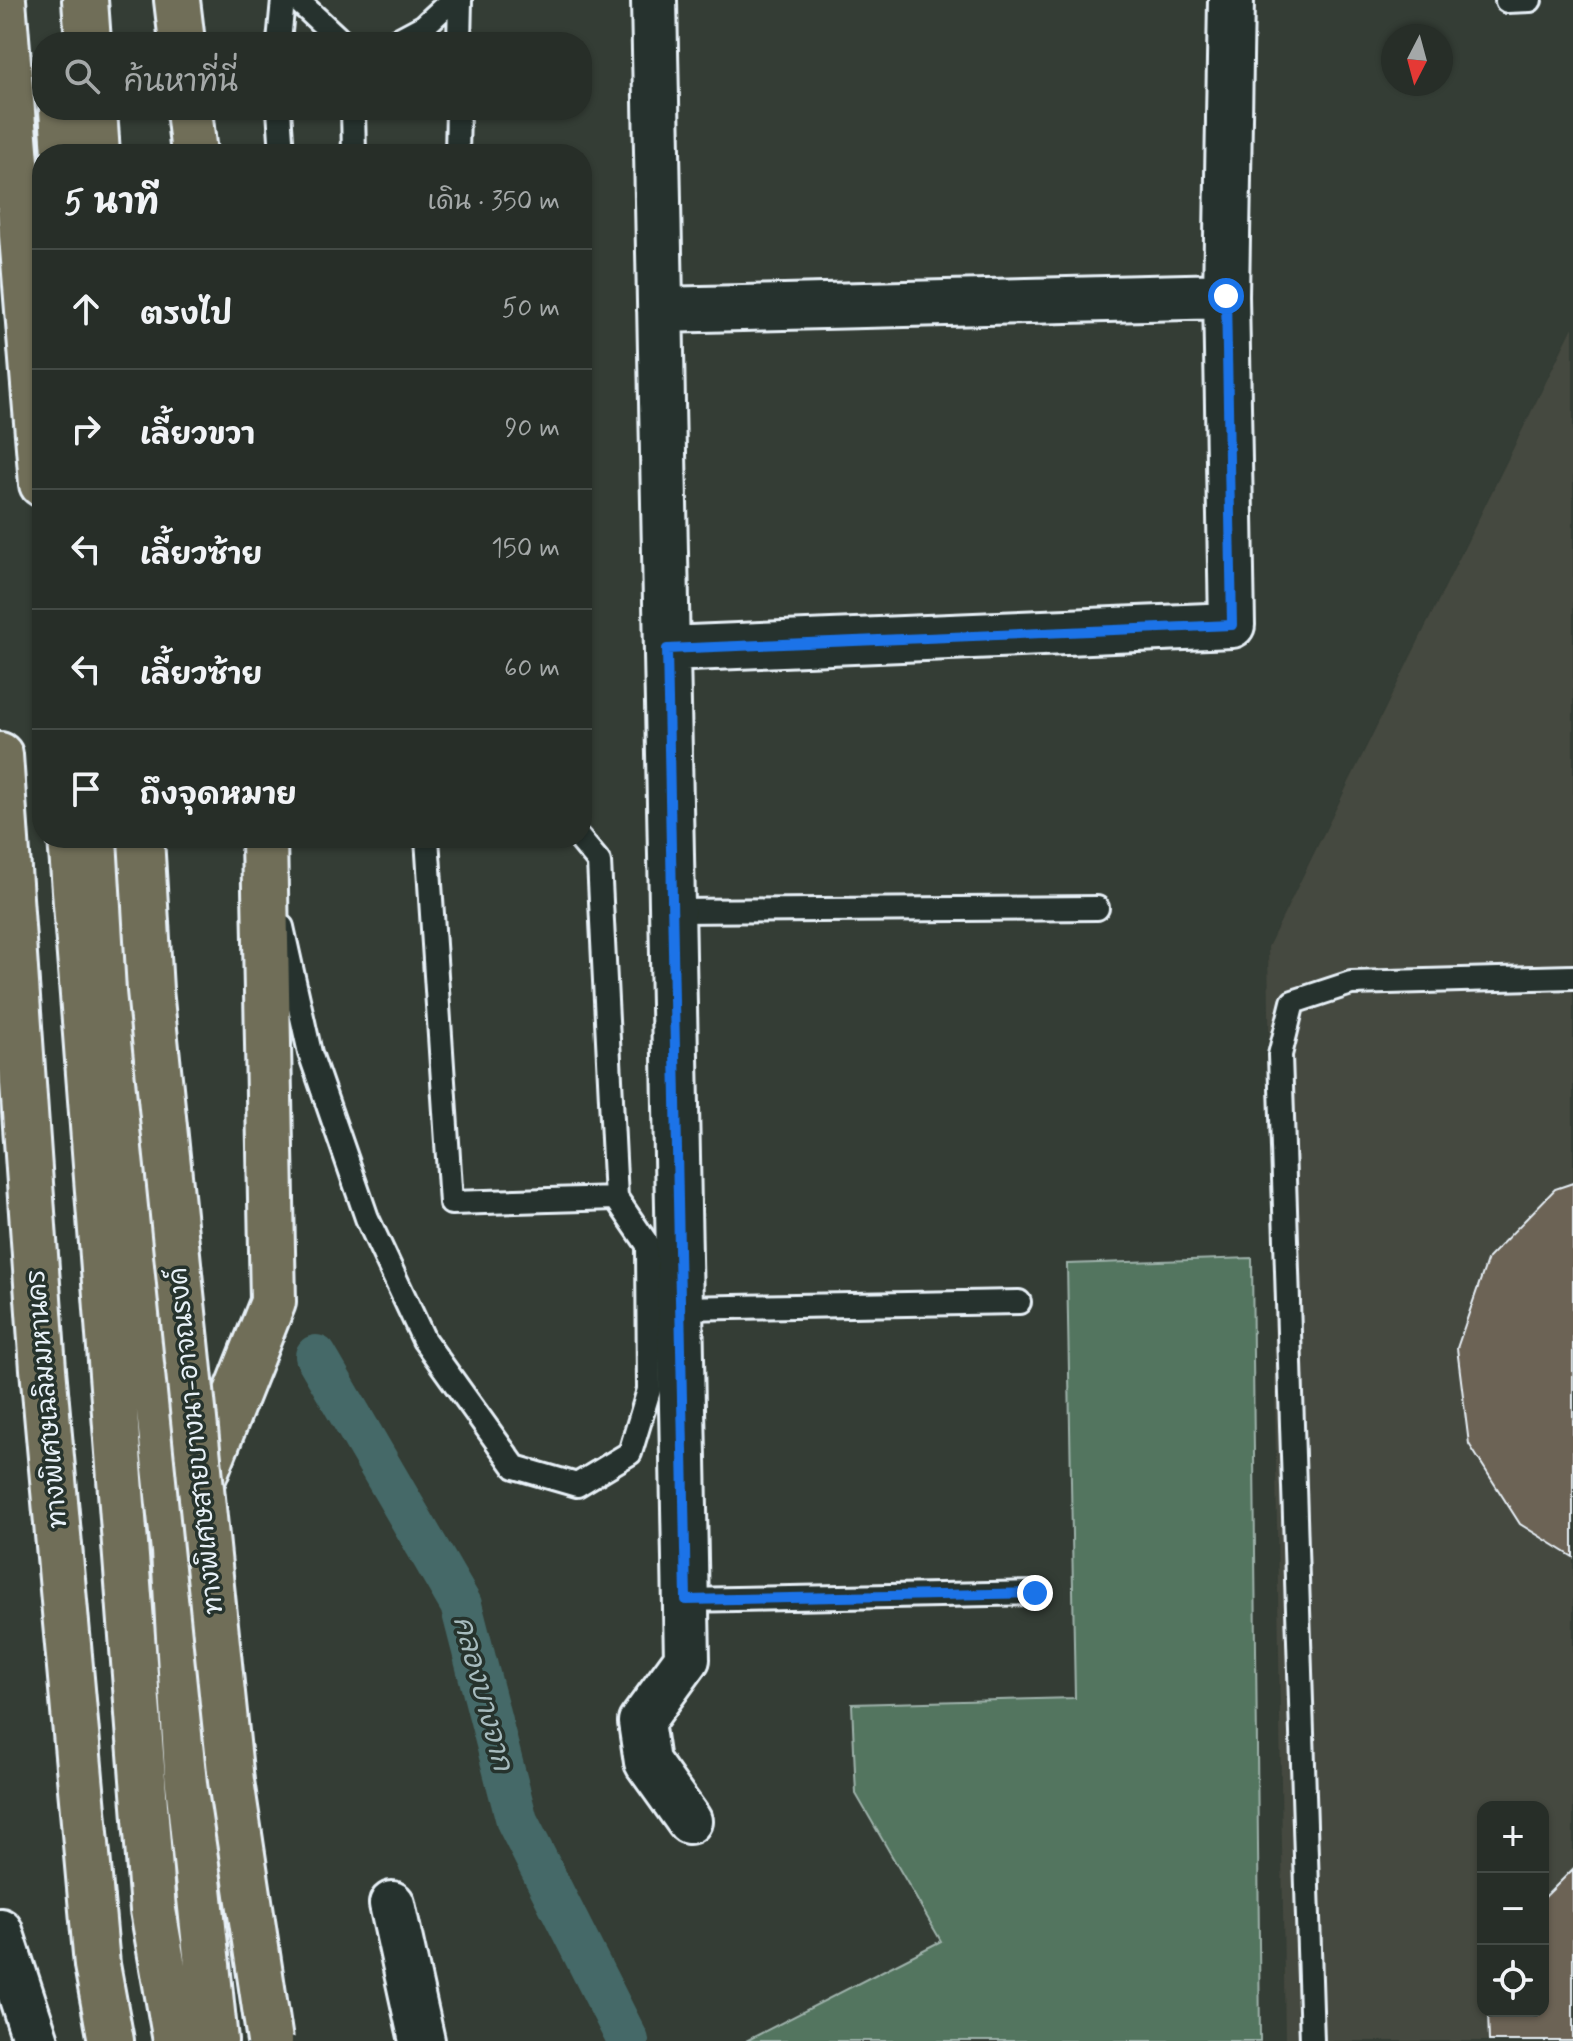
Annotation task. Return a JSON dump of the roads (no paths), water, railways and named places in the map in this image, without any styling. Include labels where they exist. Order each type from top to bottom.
[{"type":"highway","points":[[3,0],[32,360]]},
{"type":"highway","points":[[55,0],[57,32]]},
{"type":"highway","points":[[85,0],[87,32]]},
{"type":"highway","points":[[177,0],[181,32]]},
{"type":"highway","points":[[63,120],[64,144]]},
{"type":"highway","points":[[95,120],[96,144]]},
{"type":"highway","points":[[190,120],[193,144]]},
{"type":"highway","name":"ทางพิเศษเฉลิมมหานคร","points":[[0,755],[43,1369],[97,1965],[111,2041]]},
{"type":"highway","points":[[72,848],[152,1894],[176,2041]]},
{"type":"highway","points":[[110,848],[126,1102],[174,1551],[187,1774],[215,2041]]},
{"type":"highway","name":"ทางพิเศษสายบางนา-อาจณรงค์","points":[[142,848],[150,990],[229,1766],[270,2041]]},
{"type":"highway","points":[[174,1551],[273,1302],[265,848]]},
{"type":"street","points":[[654,0],[687,1659],[641,1722],[647,1762],[689,1821]]},
{"type":"street","points":[[667,649],[1232,625],[1226,296],[1231,0]]},
{"type":"street","points":[[660,310],[1226,296]]},
{"type":"street","points":[[392,1904],[422,2041]]},
{"type":"street","points":[[0,1931],[36,2041]]},
{"type":"lane","points":[[280,32],[283,0]]},
{"type":"lane","points":[[297,0],[331,32]]},
{"type":"lane","points":[[413,32],[424,26],[452,0]]},
{"type":"lane","points":[[459,32],[460,0]]},
{"type":"lane","points":[[1507,1],[1530,0]]},
{"type":"lane","points":[[280,120],[281,144]]},
{"type":"lane","points":[[353,120],[354,144]]},
{"type":"lane","points":[[457,144],[458,120]]},
{"type":"lane","points":[[265,848],[310,1053],[367,1218],[424,1340],[515,1467],[577,1485],[630,1453],[649,1390],[648,1245],[616,1198],[599,862],[587,848]]},
{"type":"lane","points":[[428,848],[451,1203],[616,1198]]},
{"type":"lane","points":[[672,911],[1097,908]]},
{"type":"lane","points":[[1312,2041],[1280,1055],[1293,1002],[1351,983],[1573,977]]},
{"type":"lane","points":[[680,1308],[1019,1302]]},
{"type":"lane","points":[[686,1600],[1035,1593]]},
{"type":"waterway","name":"คลองบางจาก","points":[[316,1356],[461,1605],[517,1821],[628,2041]]}]
